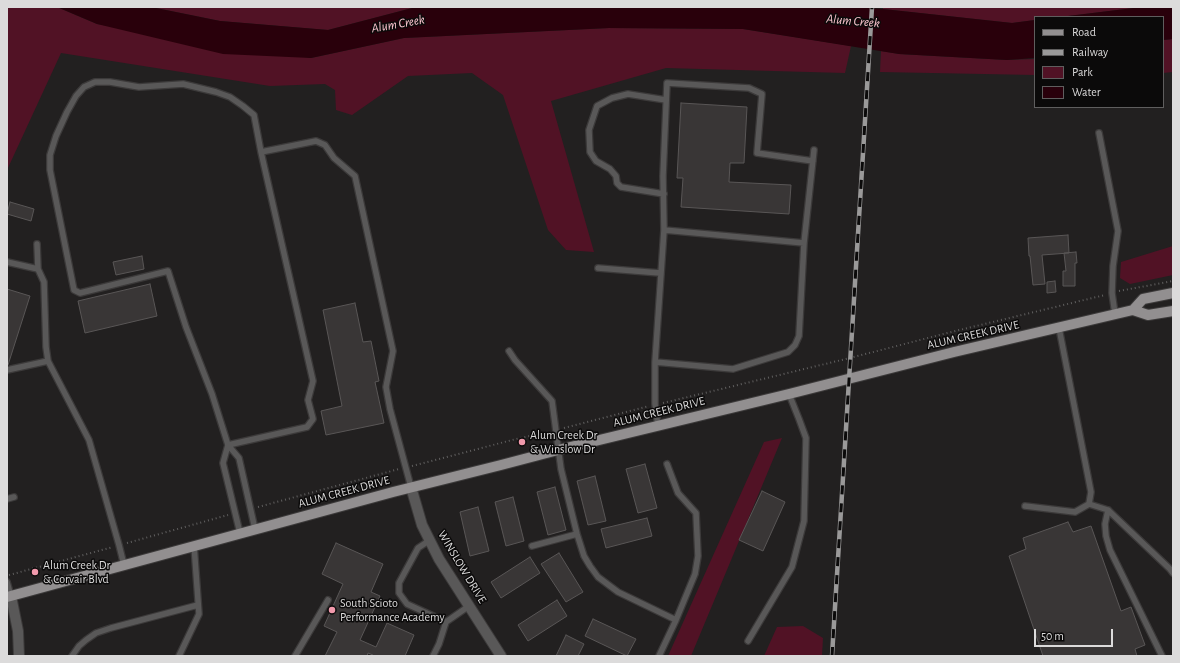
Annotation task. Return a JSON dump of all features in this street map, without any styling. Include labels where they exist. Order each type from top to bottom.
[{"type":"main road","name":"ALUM CREEK DRIVE","points":[[1133,310],[1143,299],[1173,293]]},
{"type":"main road","name":"ALUM CREEK DRIVE","points":[[9,597],[194,545],[411,487],[954,352],[1133,310],[1148,315],[1173,311]]},
{"type":"street","name":"WINSLOW DRIVE","points":[[411,487],[422,525],[439,559],[501,656]]},
{"type":"street","points":[[9,597],[18,631],[19,656]]},
{"type":"lane","points":[[228,445],[307,427],[313,419],[308,400],[313,381],[254,115],[230,97],[183,84],[139,87],[110,82],[95,82],[84,87],[76,96],[56,136],[50,155],[50,170],[74,290],[80,293],[168,271],[186,327],[212,394],[228,445],[239,458],[255,529]]},
{"type":"lane","points":[[658,426],[655,362],[664,230],[663,176],[666,83],[749,88],[762,94],[757,153],[813,161]]},
{"type":"lane","points":[[664,194],[621,187],[617,183],[616,176],[610,169],[596,161],[590,152],[589,130],[597,106],[612,98],[628,94],[666,100]]},
{"type":"lane","points":[[1099,133],[1118,231],[1113,266],[1112,293],[1115,314]]},
{"type":"lane","points":[[261,152],[316,141],[325,145],[334,158],[354,176],[393,351],[386,387],[390,409],[411,487]]},
{"type":"lane","points":[[655,362],[733,369],[788,352],[795,345],[799,336],[804,243],[814,150]]},
{"type":"lane","points":[[664,230],[804,243]]},
{"type":"lane","points":[[37,244],[38,269],[44,282],[46,347],[48,361],[90,440],[124,565]]},
{"type":"lane","points":[[7,262],[38,269]]},
{"type":"lane","points":[[598,268],[660,273]]},
{"type":"lane","points":[[1059,328],[1091,492],[1089,504]]},
{"type":"lane","points":[[509,351],[515,360],[552,401],[562,469],[577,534],[584,556],[590,566],[598,577],[618,592],[676,620]]},
{"type":"lane","points":[[7,370],[48,361]]},
{"type":"lane","points":[[748,641],[792,567],[804,521],[806,438],[789,394]]},
{"type":"lane","points":[[228,445],[223,463],[240,533]]},
{"type":"lane","points":[[659,656],[695,574],[698,556],[696,513],[678,493],[667,464]]},
{"type":"lane","points":[[7,499],[14,497]]},
{"type":"lane","points":[[1025,506],[1075,512],[1089,504],[1108,510],[1170,568],[1173,573]]},
{"type":"lane","points":[[1108,510],[1105,524],[1106,536],[1110,550],[1162,656]]},
{"type":"lane","points":[[532,546],[577,534]]},
{"type":"lane","points":[[430,540],[418,548],[399,583],[399,593],[407,604],[446,622]]},
{"type":"lane","points":[[179,656],[199,614],[194,545]]},
{"type":"lane","points":[[7,582],[9,597]]},
{"type":"lane","points":[[294,656],[328,600]]},
{"type":"lane","points":[[72,656],[79,646],[96,634],[111,628],[198,605]]},
{"type":"lane","points":[[433,656],[439,644],[446,622],[470,606]]},
{"type":"path","points":[[250,509],[516,438],[556,430],[656,404],[1112,293],[1173,281]]},
{"type":"path","points":[[7,576],[235,513]]},
{"type":"green space","points":[[7,7],[57,7],[97,24],[311,58],[404,38],[609,28],[743,29],[851,46],[845,73],[666,68],[551,101],[594,252],[566,250],[548,230],[503,95],[472,73],[408,76],[352,115],[336,110],[335,90],[325,84],[270,86],[61,53],[7,170]]},
{"type":"green space","points":[[151,7],[416,7],[328,30],[220,21]]},
{"type":"green space","points":[[883,7],[1142,7],[1068,16],[1034,16],[1034,20],[1012,23],[883,9]]},
{"type":"green space","points":[[1173,39],[1173,72],[1164,73],[1164,40]]},
{"type":"green space","points":[[881,51],[899,54],[1007,60],[1034,59],[1034,75],[880,72]]},
{"type":"green space","points":[[1173,246],[1173,275],[1130,284],[1120,278],[1121,262]]},
{"type":"green space","points":[[782,438],[691,656],[668,656],[764,442]]},
{"type":"green space","points":[[803,626],[823,638],[822,656],[764,656],[777,627]]},
{"type":"water","name":"Alum Creek","points":[[57,7],[151,7],[220,21],[328,30],[416,7],[852,7],[1012,23],[1034,20],[1034,58],[1007,60],[899,54],[743,29],[609,28],[404,38],[311,58],[223,54],[97,24]]},
{"type":"water","points":[[1142,7],[1173,7],[1173,39],[1164,40],[1164,16],[1068,16]]},
{"type":"building","points":[[681,103],[747,107],[744,163],[730,163],[729,182],[791,185],[789,214],[681,207],[683,178],[677,178]]},
{"type":"building","points":[[10,202],[34,209],[31,221],[7,214]]},
{"type":"building","points":[[1068,235],[1069,253],[1042,255],[1045,284],[1033,285],[1028,238]]},
{"type":"building","points":[[1076,252],[1077,263],[1075,263],[1075,286],[1063,286],[1063,271],[1066,271],[1064,253]]},
{"type":"building","points":[[142,256],[144,269],[116,275],[113,262]]},
{"type":"building","points":[[1055,281],[1056,292],[1047,293],[1047,282]]},
{"type":"building","points":[[150,284],[157,316],[85,333],[78,301]]},
{"type":"building","points":[[7,289],[30,296],[8,365],[7,365]]},
{"type":"building","points":[[355,303],[363,342],[371,341],[379,381],[375,382],[384,423],[326,435],[321,411],[342,406],[323,310]]},
{"type":"building","points":[[645,464],[657,508],[638,513],[626,469]]},
{"type":"building","points":[[595,476],[606,521],[588,525],[577,481]]},
{"type":"building","points":[[555,487],[566,530],[548,535],[537,492]]},
{"type":"building","points":[[762,491],[785,502],[763,551],[739,540]]},
{"type":"building","points":[[513,497],[524,541],[506,546],[495,502]]},
{"type":"building","points":[[478,507],[489,551],[470,556],[460,512]]},
{"type":"building","points":[[647,518],[652,536],[606,548],[601,529]]},
{"type":"building","points":[[1068,522],[1073,532],[1091,526],[1121,611],[1131,607],[1145,645],[1135,649],[1137,656],[1043,656],[1009,556],[1026,549],[1023,538]]},
{"type":"building","points":[[336,543],[383,564],[371,592],[380,596],[360,640],[376,647],[387,623],[414,635],[405,656],[372,656],[373,655],[368,653],[367,656],[325,656],[337,632],[324,626],[343,584],[322,574]]},
{"type":"building","points":[[559,553],[583,592],[566,602],[541,564]]},
{"type":"building","points":[[530,557],[540,573],[501,598],[491,582]]},
{"type":"building","points":[[557,600],[567,616],[528,641],[518,625]]},
{"type":"building","points":[[593,619],[636,639],[627,656],[585,636]]},
{"type":"building","points":[[566,635],[584,644],[578,656],[556,656]]},
{"type":"railway","points":[[832,656],[872,7]]},
{"type":"place","name":"Alum Creek Dr & Winslow Dr","points":[[522,442]]},
{"type":"place","name":"Alum Creek Dr & Corvair Blvd","points":[[35,572]]},
{"type":"place","name":"South Scioto Performance Academy","points":[[332,610]]}]
